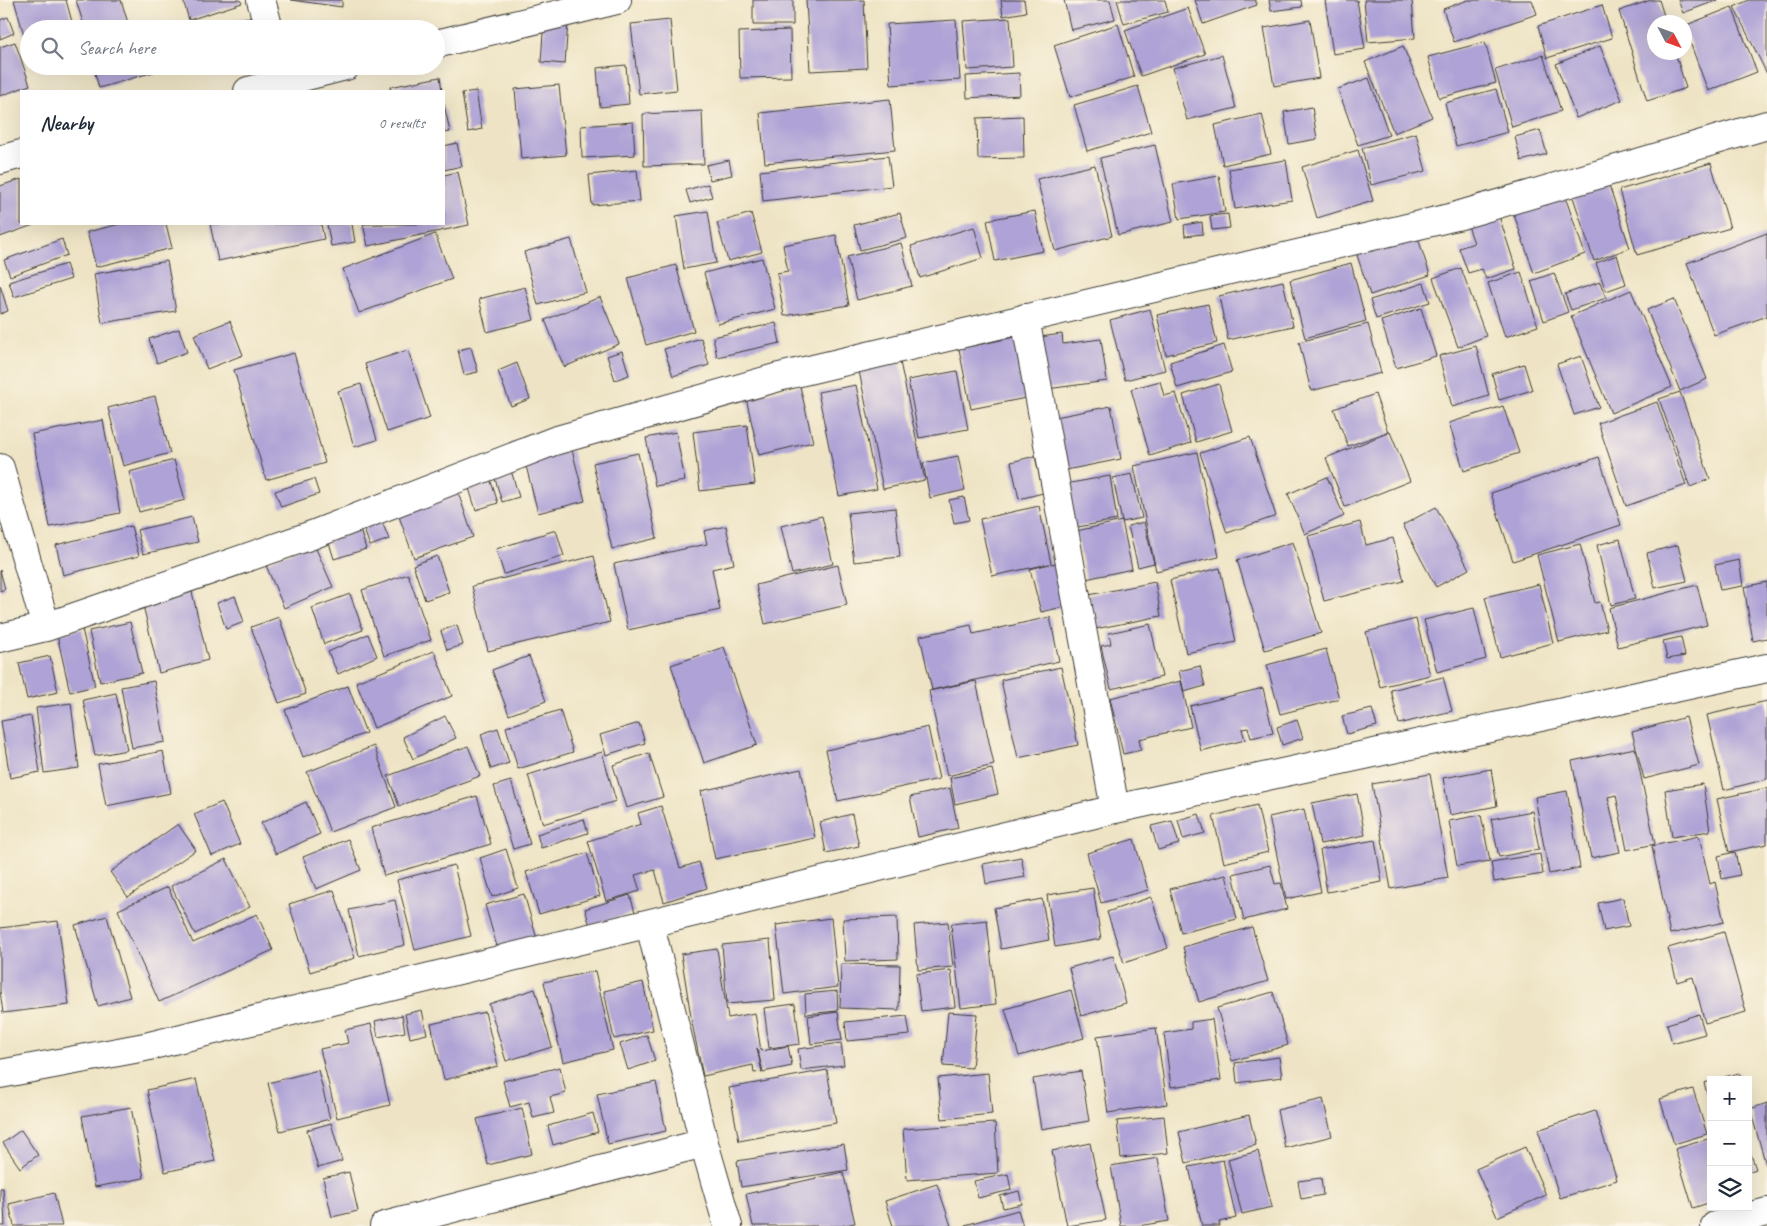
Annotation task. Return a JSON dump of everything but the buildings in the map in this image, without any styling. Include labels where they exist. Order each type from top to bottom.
[{"type":"street","points":[[260,0],[266,20]]},
{"type":"street","points":[[445,42],[617,0]]},
{"type":"street","points":[[250,90],[280,75]]},
{"type":"street","points":[[0,638],[46,627],[312,535],[554,441],[779,377],[1458,216],[1767,125]]},
{"type":"street","points":[[0,160],[20,154]]},
{"type":"street","points":[[1025,318],[1115,809]]},
{"type":"street","points":[[0,468],[46,627]]},
{"type":"street","points":[[0,1074],[145,1047],[1115,809],[1767,668]]},
{"type":"street","points":[[650,924],[704,1143],[728,1226]]},
{"type":"street","points":[[384,1226],[704,1143]]},
{"type":"street","points":[[1715,1226],[1767,1212]]}]
